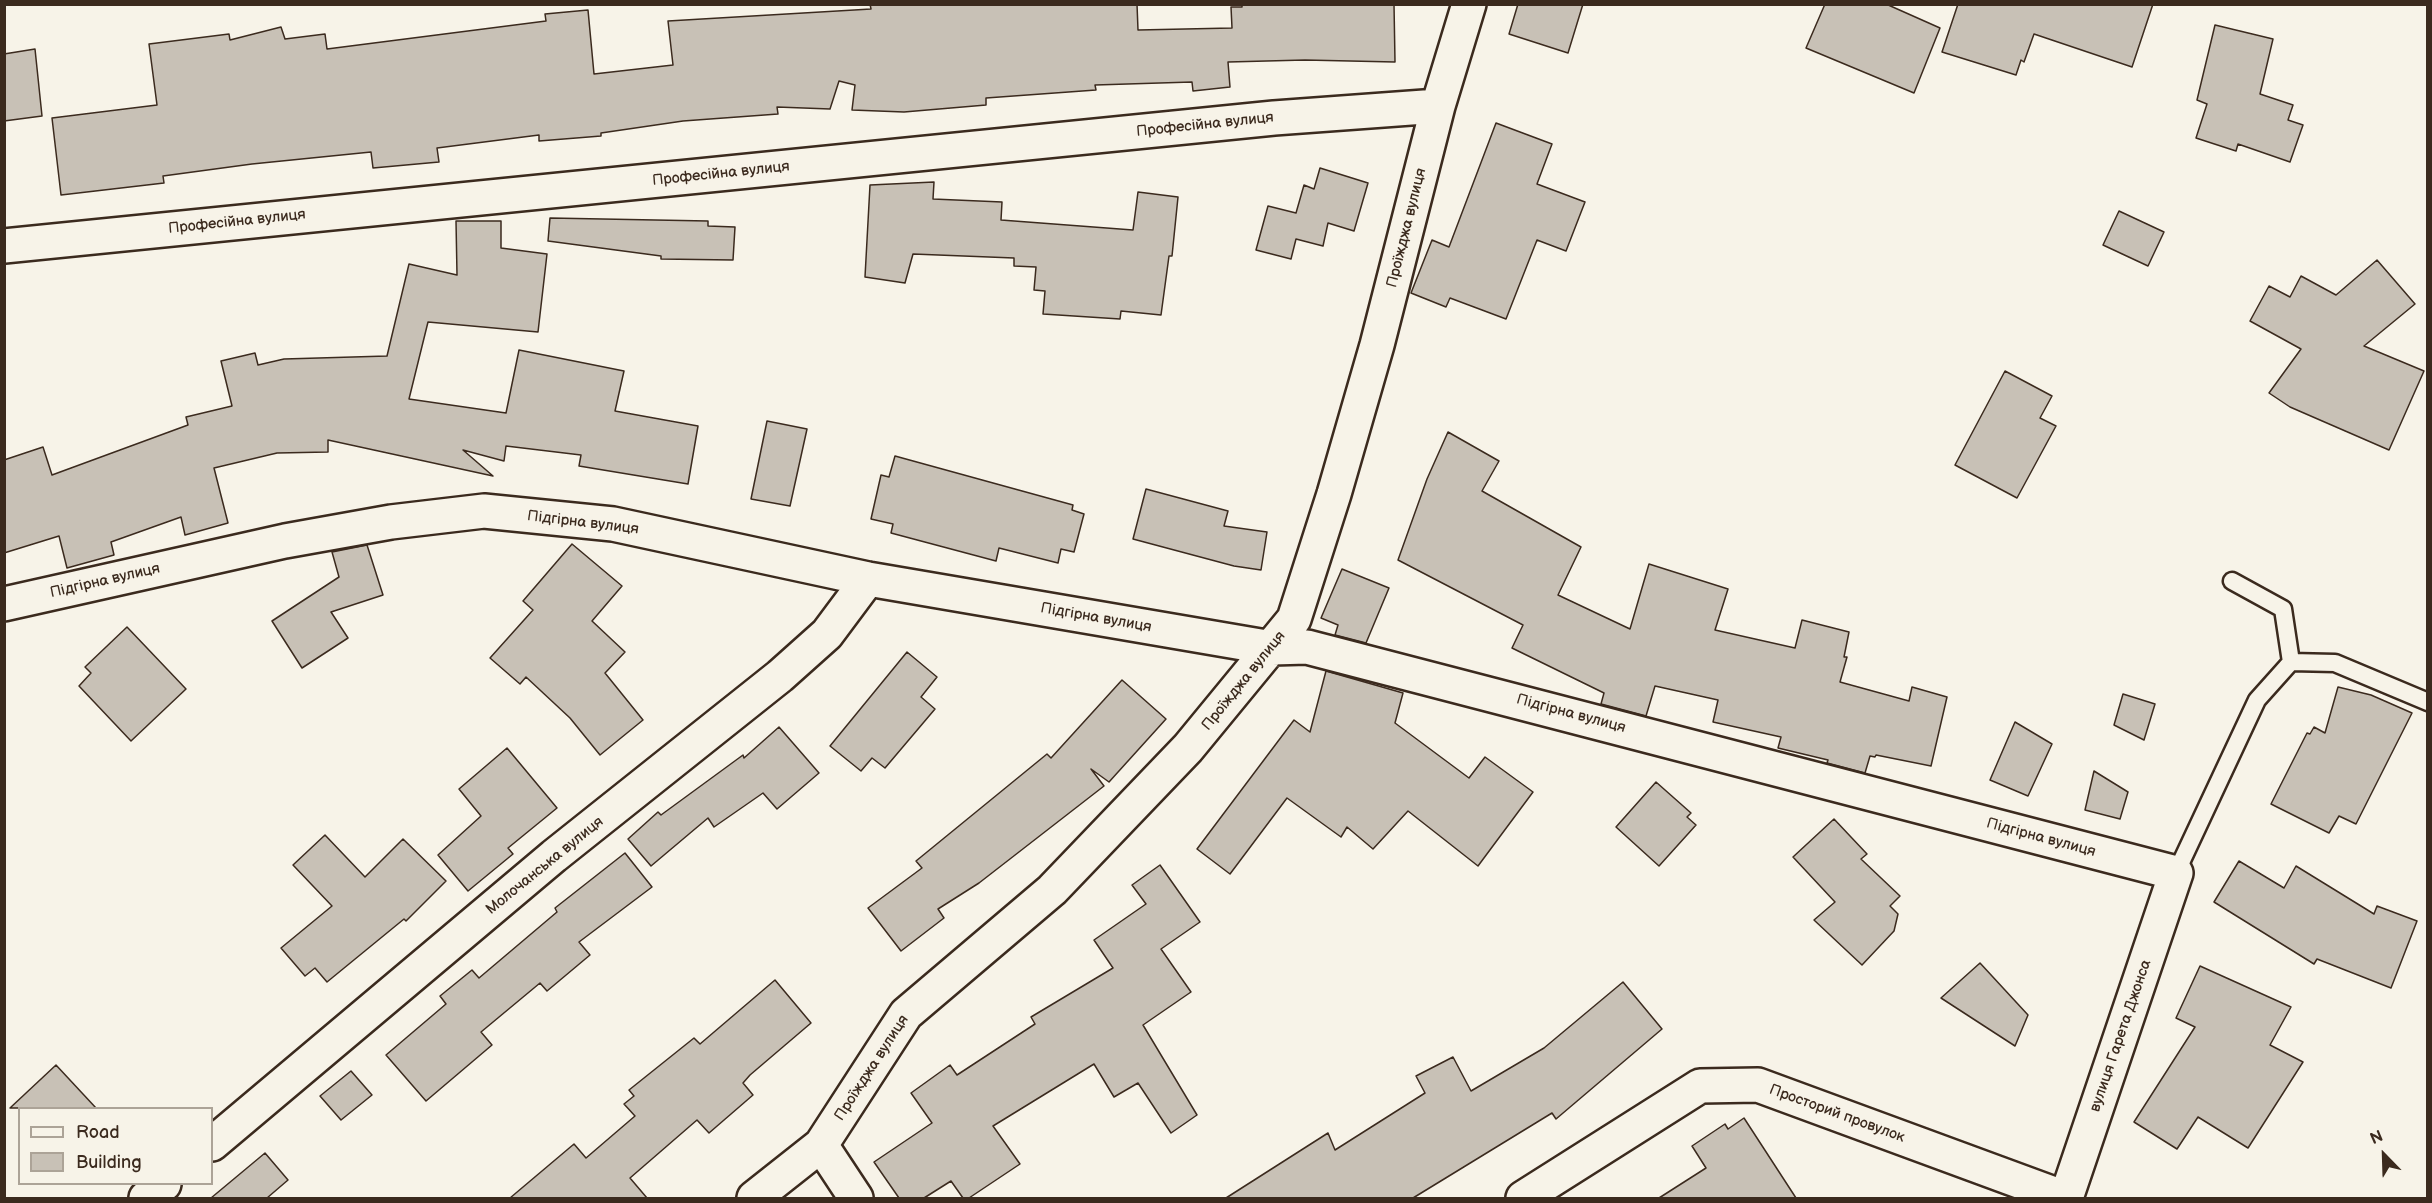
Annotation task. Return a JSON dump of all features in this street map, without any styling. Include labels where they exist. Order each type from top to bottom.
[{"type":"street","name":"Проїжджа вулиця","points":[[753,1198],[821,1145],[906,1014],[1052,890],[1188,748],[1294,619],[1334,494],[1377,345],[1438,106],[1468,4]]},
{"type":"street","name":"Професійна вулиця","points":[[4,246],[1274,118],[1438,106]]},
{"type":"street","name":"Підгірна вулиця","points":[[4,604],[285,541],[391,522],[484,511],[613,524],[868,579],[1272,648],[1307,647],[2176,873]]},
{"type":"street","name":"Молочанська вулиця","points":[[213,1143],[554,856],[780,676],[827,634],[868,579]]},
{"type":"street","name":"вулиця Гарета Джонса","points":[[2065,1198],[2176,873]]},
{"type":"street","name":"Просторий провулок","points":[[1523,1198],[1700,1086],[1758,1084],[2065,1198]]},
{"type":"street","points":[[821,1145],[856,1198]]},
{"type":"street","points":[[146,1198],[163,1185]]},
{"type":"lane","points":[[2232,581],[2283,609],[2291,662]]},
{"type":"lane","points":[[2176,873],[2257,700],[2291,662],[2335,663],[2427,702]]},
{"type":"building","points":[[870,4],[1137,4],[1138,30],[1232,28],[1231,7],[1242,7],[1242,4],[1394,4],[1395,62],[1305,60],[1228,62],[1230,87],[1193,91],[1192,82],[1095,85],[1096,90],[986,98],[986,105],[904,112],[852,110],[855,85],[839,81],[830,109],[777,107],[778,114],[683,121],[601,133],[601,136],[539,141],[539,135],[437,148],[439,162],[373,168],[371,152],[252,164],[163,176],[164,183],[61,195],[52,118],[157,105],[149,44],[229,34],[230,40],[281,27],[285,39],[325,34],[327,49],[546,21],[545,14],[588,10],[594,74],[673,65],[668,21],[871,9]]},
{"type":"building","points":[[1518,4],[1583,4],[1568,53],[1509,34]]},
{"type":"building","points":[[1825,4],[1886,4],[1940,28],[1914,93],[1806,48]]},
{"type":"building","points":[[1958,4],[2153,4],[2132,67],[2034,34],[2024,62],[2021,60],[2016,75],[1942,52]]},
{"type":"building","points":[[2215,25],[2273,39],[2260,94],[2293,105],[2288,120],[2303,125],[2290,162],[2238,144],[2236,151],[2196,138],[2207,104],[2197,100]]},
{"type":"building","points":[[35,49],[42,116],[4,121],[4,54]]},
{"type":"building","points":[[1496,123],[1552,144],[1537,184],[1585,202],[1566,251],[1537,240],[1506,319],[1450,298],[1446,307],[1411,293],[1432,240],[1449,247]]},
{"type":"building","points":[[1320,168],[1368,183],[1354,231],[1328,223],[1323,246],[1296,239],[1291,259],[1256,250],[1268,206],[1296,213],[1304,185],[1314,189]]},
{"type":"building","points":[[934,182],[933,199],[1002,202],[1001,220],[1133,230],[1138,192],[1178,197],[1172,256],[1169,256],[1161,315],[1121,311],[1120,319],[1043,314],[1045,291],[1034,290],[1036,267],[1014,266],[1014,258],[913,254],[905,283],[865,277],[870,185]]},
{"type":"building","points":[[2119,211],[2164,232],[2148,266],[2103,245]]},
{"type":"building","points":[[550,218],[708,221],[708,226],[735,227],[733,260],[661,259],[661,256],[548,241]]},
{"type":"building","points":[[456,221],[501,221],[501,248],[547,254],[538,332],[428,322],[409,399],[506,413],[519,350],[624,371],[615,411],[698,426],[688,484],[579,466],[581,455],[506,446],[504,461],[463,450],[493,476],[328,440],[328,452],[277,453],[214,468],[228,523],[185,535],[181,517],[111,542],[114,555],[67,568],[59,536],[4,553],[4,460],[43,447],[52,475],[188,425],[186,417],[232,406],[221,361],[255,353],[258,365],[284,359],[387,356],[409,264],[457,275]]},
{"type":"building","points":[[2377,260],[2415,304],[2364,346],[2424,371],[2389,450],[2290,407],[2269,393],[2301,349],[2250,321],[2269,286],[2290,297],[2301,276],[2336,295]]},
{"type":"building","points":[[2005,371],[2052,396],[2040,418],[2056,426],[2017,498],[1955,465]]},
{"type":"building","points":[[767,421],[807,429],[790,506],[751,499]]},
{"type":"building","points":[[1448,432],[1499,461],[1482,491],[1581,547],[1558,595],[1630,629],[1649,564],[1728,589],[1715,630],[1795,648],[1802,620],[1849,632],[1844,657],[1847,657],[1840,682],[1909,701],[1912,687],[1947,697],[1931,766],[1876,755],[1875,757],[1870,756],[1865,773],[1827,763],[1828,760],[1778,748],[1781,737],[1713,722],[1718,700],[1655,686],[1646,716],[1601,704],[1604,693],[1512,648],[1523,625],[1398,560],[1427,479]]},
{"type":"building","points":[[895,456],[1073,505],[1072,510],[1084,514],[1074,552],[1061,549],[1058,563],[999,548],[996,561],[891,533],[893,524],[871,519],[881,475],[889,477]]},
{"type":"building","points":[[1146,489],[1228,511],[1224,526],[1267,532],[1261,570],[1234,566],[1133,539]]},
{"type":"building","points":[[572,544],[622,586],[592,621],[625,652],[605,673],[643,720],[600,755],[570,718],[526,677],[520,684],[490,658],[533,610],[523,601]]},
{"type":"building","points":[[367,545],[383,595],[331,612],[348,638],[302,668],[272,621],[339,577],[332,552]]},
{"type":"building","points":[[1342,569],[1389,588],[1366,643],[1335,635],[1338,625],[1321,618]]},
{"type":"building","points":[[127,627],[186,689],[131,741],[79,686],[91,673],[85,667]]},
{"type":"building","points":[[907,652],[937,677],[921,697],[935,709],[885,768],[872,758],[861,771],[830,746]]},
{"type":"building","points":[[1326,671],[1403,693],[1395,723],[1469,778],[1485,757],[1533,792],[1478,866],[1408,811],[1373,849],[1347,827],[1341,837],[1287,798],[1230,874],[1197,849],[1294,720],[1310,732]]},
{"type":"building","points":[[1122,680],[1166,719],[1109,782],[1091,769],[1104,786],[979,883],[938,909],[944,918],[901,951],[868,908],[922,868],[916,861],[1047,754],[1051,758]]},
{"type":"building","points":[[2338,687],[2371,695],[2412,713],[2356,824],[2339,816],[2329,833],[2271,804],[2307,733],[2310,734],[2314,727],[2325,733]]},
{"type":"building","points":[[2123,694],[2155,704],[2144,740],[2114,725]]},
{"type":"building","points":[[2015,722],[2052,744],[2028,796],[1990,780]]},
{"type":"building","points":[[779,727],[819,773],[777,809],[763,793],[714,827],[708,818],[651,866],[628,839],[658,812],[661,815],[743,755],[744,758]]},
{"type":"building","points":[[507,748],[557,808],[508,848],[513,854],[468,891],[438,855],[481,816],[459,789]]},
{"type":"building","points":[[2094,771],[2128,792],[2120,819],[2085,810]]},
{"type":"building","points":[[1656,782],[1691,813],[1687,817],[1696,825],[1659,866],[1616,827]]},
{"type":"building","points":[[1834,819],[1867,854],[1861,859],[1900,896],[1890,906],[1898,914],[1894,931],[1862,965],[1814,920],[1835,902],[1793,857]]},
{"type":"building","points":[[325,835],[365,877],[403,839],[446,881],[406,921],[404,919],[327,982],[315,968],[305,976],[281,948],[332,906],[293,865]]},
{"type":"building","points":[[625,853],[652,887],[579,942],[590,955],[547,991],[540,983],[481,1032],[492,1045],[426,1101],[386,1055],[446,1004],[440,996],[472,970],[479,978],[557,912],[555,908]]},
{"type":"building","points":[[2239,861],[2284,888],[2296,866],[2374,914],[2377,906],[2417,921],[2391,988],[2317,959],[2314,964],[2214,902]]},
{"type":"building","points":[[1160,865],[1200,922],[1161,949],[1191,992],[1143,1025],[1197,1115],[1171,1133],[1138,1083],[1114,1097],[1094,1064],[993,1126],[1020,1164],[969,1198],[963,1198],[951,1181],[924,1198],[899,1198],[874,1162],[932,1123],[911,1093],[950,1065],[957,1075],[1035,1024],[1031,1017],[1113,968],[1094,940],[1146,904],[1132,885]]},
{"type":"building","points":[[1980,963],[2028,1015],[2015,1046],[1941,998]]},
{"type":"building","points":[[2200,966],[2291,1007],[2270,1045],[2303,1062],[2248,1148],[2198,1117],[2177,1149],[2134,1122],[2195,1027],[2176,1018]]},
{"type":"building","points":[[775,980],[811,1023],[750,1075],[743,1083],[753,1095],[709,1133],[697,1120],[630,1178],[647,1198],[510,1198],[574,1144],[586,1158],[635,1116],[624,1104],[634,1096],[629,1090],[694,1038],[700,1044]]},
{"type":"building","points":[[1623,982],[1662,1029],[1556,1119],[1552,1113],[1413,1198],[1226,1198],[1328,1133],[1335,1150],[1425,1093],[1416,1076],[1453,1057],[1471,1091],[1544,1048]]},
{"type":"building","points":[[56,1065],[95,1107],[18,1107],[10,1108]]},
{"type":"building","points":[[351,1071],[372,1095],[341,1120],[320,1096]]},
{"type":"building","points":[[1744,1118],[1796,1198],[1659,1198],[1706,1168],[1692,1146],[1725,1124],[1728,1129]]},
{"type":"building","points":[[265,1153],[288,1180],[267,1198],[211,1198]]}]
